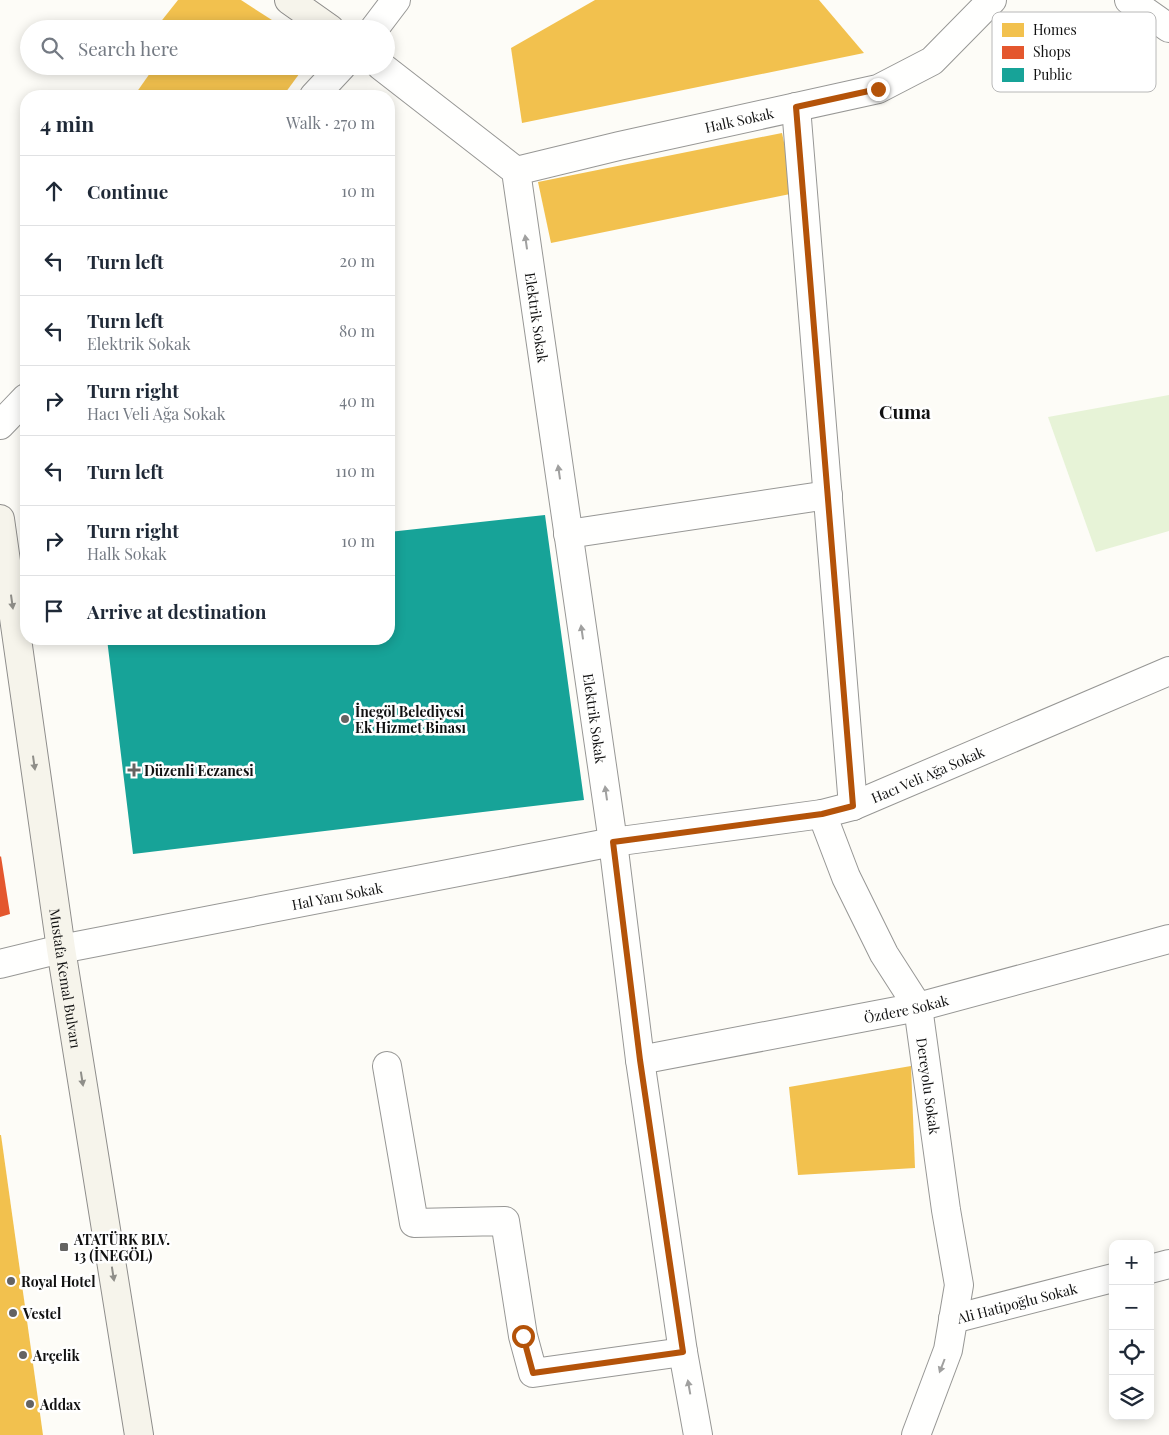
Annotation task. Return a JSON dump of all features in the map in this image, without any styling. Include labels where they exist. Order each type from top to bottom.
[{"type":"main road","points":[[289,0],[317,20]]},
{"type":"main road","name":"Mustafa Kemal Bulvarı","points":[[1,529],[61,949],[139,1435]]},
{"type":"street","points":[[381,20],[396,0]]},
{"type":"street","name":"Halk Sokak","points":[[516,171],[619,146],[878,89],[932,61],[992,0]]},
{"type":"street","points":[[1129,0],[1146,12]]},
{"type":"street","points":[[1156,19],[1169,28]]},
{"type":"street","points":[[320,90],[334,75]]},
{"type":"street","points":[[393,75],[516,171]]},
{"type":"street","points":[[796,107],[853,806]]},
{"type":"street","name":"Elektrik Sokak","points":[[516,171],[613,842],[640,1060],[683,1352],[698,1435]]},
{"type":"street","points":[[0,425],[20,404]]},
{"type":"street","points":[[568,534],[828,495]]},
{"type":"street","name":"Hacı Veli Ağa Sokak","points":[[613,842],[822,814],[853,806],[1169,671]]},
{"type":"street","name":"Dereyolu Sokak","points":[[822,814],[846,877],[880,945],[918,1007],[946,1210],[960,1285],[953,1319]]},
{"type":"street","name":"Hal Yanı Sokak","points":[[0,964],[61,949],[613,842]]},
{"type":"street","name":"Özdere Sokak","points":[[640,1060],[918,1007],[1169,939]]},
{"type":"street","points":[[387,1066],[414,1222],[505,1221],[523,1336],[533,1373],[683,1352]]},
{"type":"street","points":[[1154,1268],[1169,1264]]},
{"type":"street","name":"Ali Hatipoğlu Sokak","points":[[916,1435],[948,1350],[953,1319],[1109,1279]]},
{"type":"green space","points":[[1169,395],[1169,531],[1096,552],[1048,417]]},
{"type":"building: Homes","points":[[178,0],[241,0],[272,20],[162,20]]},
{"type":"building: Homes","points":[[595,0],[819,0],[864,53],[522,123],[511,48]]},
{"type":"building: Homes","points":[[149,75],[298,75],[287,90],[138,90]]},
{"type":"building: Homes","points":[[782,133],[795,193],[551,243],[538,182]]},
{"type":"building: Homes","points":[[911,1066],[915,1168],[798,1175],[789,1087]]},
{"type":"building: Homes","name":"Royal Hotel","points":[[1,1135],[43,1435],[0,1435]]},
{"type":"building: Shops","points":[[0,857],[10,914],[0,917]]},
{"type":"building: Public","name":"İnegöl Belediyesi Ek Hizmet Binası","points":[[545,515],[584,800],[133,854],[108,645],[395,645],[395,531]]},
{"type":"place","name":"İnegöl Belediyesi Ek Hizmet Binası","points":[[345,719]]},
{"type":"place","name":"Düzenli Eczanesi","points":[[134,770]]},
{"type":"place","name":"ATATÜRK BLV. 13 (İNEGÖL)","points":[[64,1247]]},
{"type":"place","name":"Royal Hotel","points":[[11,1281]]},
{"type":"place","name":"Vestel","points":[[13,1313]]},
{"type":"place","name":"Arçelik","points":[[23,1355]]},
{"type":"place","name":"Addax","points":[[30,1404]]},
{"type":"district","name":"Cuma","points":[[905,411]]},
{"type":"route","points":[[523,1336],[533,1373],[683,1352],[640,1060],[613,842],[822,814],[853,806],[796,107],[878,89]]}]
